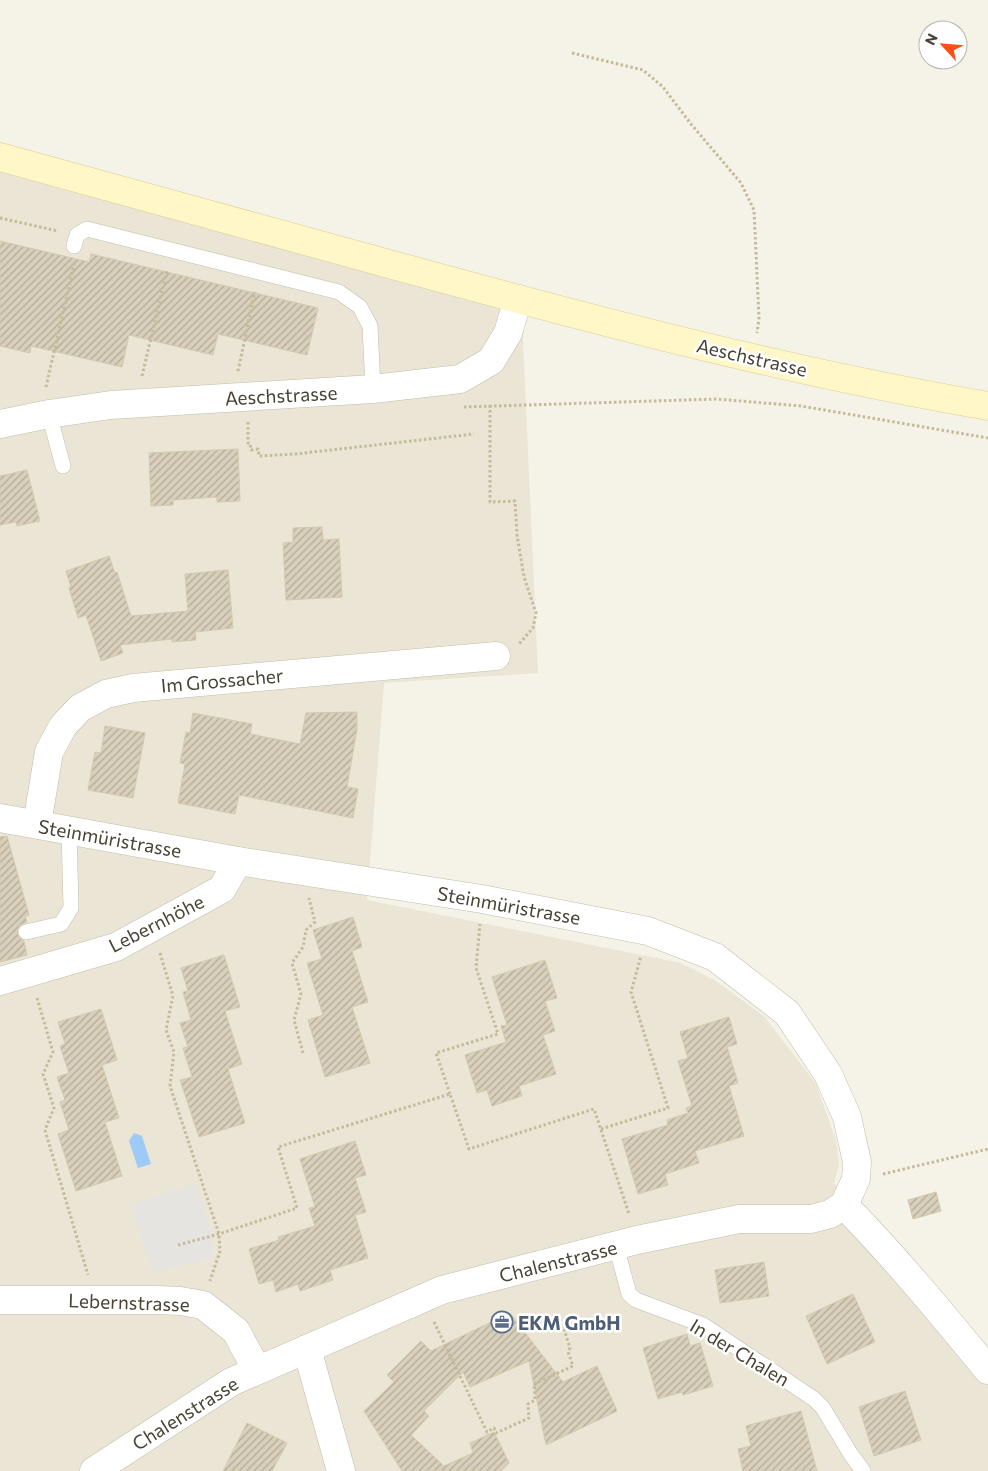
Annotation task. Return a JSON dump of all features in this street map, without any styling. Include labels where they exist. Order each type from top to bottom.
[{"type":"main road","name":"Aeschstrasse","points":[[0,157],[518,299],[754,358],[905,391],[988,406]]},
{"type":"street","name":"Aeschstrasse","points":[[0,424],[47,402],[111,405],[373,390],[460,379],[491,361],[508,333],[518,299]]},
{"type":"street","name":"Im Grossacher","points":[[37,824],[49,752],[63,726],[80,708],[106,694],[133,688],[496,656]]},
{"type":"street","name":"Steinmüristrasse","points":[[0,818],[238,861],[482,899],[648,931],[715,957],[787,1013],[828,1074],[847,1117],[857,1162],[856,1179],[844,1205]]},
{"type":"street","name":"Lebernhöhe","points":[[0,981],[116,947],[222,889],[238,861]]},
{"type":"street","name":"Chalenstrasse","points":[[94,1471],[231,1382],[442,1290],[627,1243],[739,1220],[811,1219],[830,1214],[844,1205]]},
{"type":"street","points":[[844,1205],[899,1265],[988,1370]]},
{"type":"street","name":"Lebernstrasse","points":[[0,1300],[180,1301],[203,1305],[236,1331],[257,1370]]},
{"type":"street","points":[[308,1349],[341,1471]]},
{"type":"lane","points":[[75,252],[76,235],[87,229],[339,292],[360,307],[370,326],[373,390]]},
{"type":"lane","points":[[47,402],[63,466]]},
{"type":"lane","points":[[26,932],[61,924],[71,908],[69,830]]},
{"type":"lane","name":"In der Chalen","points":[[627,1243],[629,1294],[636,1300],[703,1325],[814,1399],[823,1408],[863,1471]]},
{"type":"path","points":[[572,53],[643,70],[663,87],[691,124],[741,183],[754,210],[759,318],[754,358]]},
{"type":"path","points":[[0,218],[50,230]]},
{"type":"path","points":[[47,402],[75,252]]},
{"type":"path","points":[[142,375],[164,281]]},
{"type":"path","points":[[237,372],[254,296]]},
{"type":"path","points":[[461,407],[716,399],[801,406],[988,438]]},
{"type":"path","points":[[490,405],[490,502],[515,501],[517,535],[524,577],[536,613],[533,628],[519,644],[496,656]]},
{"type":"path","points":[[239,422],[258,420]]},
{"type":"path","points":[[248,421],[248,443],[250,443],[251,450],[258,450],[259,456],[295,454],[474,434]]},
{"type":"path","points":[[301,871],[315,922],[306,930],[303,947],[292,963],[301,994],[294,1020],[303,1053]]},
{"type":"path","points":[[601,1129],[668,1108],[632,992],[648,931]]},
{"type":"path","points":[[478,948],[476,968],[498,1034],[436,1054],[469,1149],[594,1108],[601,1129],[627,1243]]},
{"type":"path","points":[[169,979],[173,996],[166,1030],[174,1052],[170,1086],[219,1234],[220,1250],[203,1305]]},
{"type":"path","points":[[44,1023],[53,1052],[43,1074],[54,1108],[45,1130],[96,1300]]},
{"type":"path","points":[[178,1246],[297,1208],[278,1147],[450,1094]]},
{"type":"path","points":[[856,1179],[988,1149]]},
{"type":"path","points":[[443,1340],[487,1432],[494,1428],[496,1433],[529,1418],[528,1404],[535,1400],[534,1384],[573,1366],[568,1352],[570,1348],[564,1329]]},
{"type":"shaded area","points":[[0,156],[521,296],[538,673],[384,683],[367,900],[681,963],[716,981],[764,1016],[816,1084],[836,1140],[839,1164],[834,1183],[988,1362],[988,1471],[0,1471]]},
{"type":"shaded area","points":[[196,1184],[213,1238],[211,1258],[153,1272],[131,1204]]},
{"type":"water","points":[[134,1133],[142,1136],[151,1164],[138,1168],[129,1141]]},
{"type":"building","points":[[0,241],[89,262],[91,254],[318,308],[307,355],[218,334],[213,355],[129,335],[122,367],[31,346],[30,353],[0,346]]},
{"type":"building","points":[[238,449],[240,501],[217,502],[217,497],[173,500],[173,505],[151,506],[149,453]]},
{"type":"building","points":[[27,470],[40,521],[17,526],[16,522],[0,525],[0,476]]},
{"type":"building","points":[[322,527],[323,540],[339,539],[342,597],[286,600],[283,543],[293,542],[293,528]]},
{"type":"building","points":[[109,556],[115,573],[117,572],[131,616],[188,611],[185,574],[228,570],[233,628],[195,632],[196,640],[172,642],[172,639],[120,645],[123,653],[101,661],[86,615],[78,618],[66,571]]},
{"type":"building","points":[[357,712],[357,729],[347,787],[358,789],[353,818],[239,795],[235,814],[178,803],[185,764],[180,763],[186,732],[190,733],[193,713],[252,724],[250,734],[300,744],[306,713]]},
{"type":"building","points":[[105,726],[145,733],[133,798],[88,790],[95,752],[101,753]]},
{"type":"building","points":[[7,836],[29,915],[25,916],[27,922],[20,925],[17,930],[19,938],[24,941],[27,955],[0,962],[0,837]]},
{"type":"building","points":[[353,917],[362,947],[352,951],[368,1002],[352,1007],[370,1063],[325,1077],[308,1020],[323,1015],[307,963],[322,959],[313,930]]},
{"type":"building","points":[[224,955],[240,1007],[225,1011],[242,1064],[228,1069],[245,1123],[199,1137],[180,1080],[192,1077],[183,1048],[188,1047],[180,1023],[191,1020],[183,992],[188,991],[181,968]]},
{"type":"building","points":[[545,960],[557,998],[545,1001],[555,1031],[543,1035],[556,1074],[519,1086],[522,1096],[492,1106],[487,1090],[477,1093],[465,1055],[506,1042],[501,1026],[507,1025],[492,977]]},
{"type":"building","points":[[101,1009],[117,1060],[102,1065],[119,1118],[105,1122],[122,1176],[76,1191],[58,1134],[69,1130],[60,1102],[65,1100],[57,1077],[69,1073],[60,1046],[65,1044],[58,1022]]},
{"type":"building","points":[[729,1017],[737,1044],[727,1047],[738,1083],[729,1086],[744,1136],[695,1151],[699,1163],[665,1174],[668,1185],[638,1194],[622,1139],[668,1125],[667,1120],[688,1113],[686,1108],[692,1106],[678,1061],[688,1058],[680,1032]]},
{"type":"building","points":[[355,1141],[366,1175],[355,1178],[366,1212],[355,1215],[368,1258],[330,1270],[333,1280],[300,1291],[298,1284],[276,1292],[273,1280],[259,1284],[249,1249],[279,1240],[278,1237],[315,1226],[309,1208],[315,1207],[300,1159]]},
{"type":"building","points":[[936,1192],[941,1211],[913,1219],[908,1200]]},
{"type":"building","points":[[764,1262],[769,1296],[720,1303],[715,1270]]},
{"type":"building","points":[[853,1294],[875,1342],[827,1364],[806,1316]]},
{"type":"building","points":[[510,1313],[563,1382],[597,1366],[617,1411],[546,1445],[529,1361],[470,1387],[463,1372],[424,1411],[429,1416],[411,1435],[444,1466],[473,1453],[470,1443],[494,1432],[509,1463],[501,1471],[402,1471],[364,1411],[394,1382],[387,1375],[421,1341],[431,1351]]},
{"type":"building","points":[[687,1334],[690,1346],[700,1343],[713,1386],[683,1395],[682,1392],[658,1399],[643,1348]]},
{"type":"building","points":[[905,1391],[921,1440],[874,1456],[859,1407]]},
{"type":"building","points":[[801,1411],[817,1471],[743,1471],[738,1449],[751,1446],[746,1426]]},
{"type":"building","points":[[247,1423],[287,1443],[272,1471],[223,1471]]},
{"type":"place","name":"EKM GmbH","points":[[502,1322]]}]
